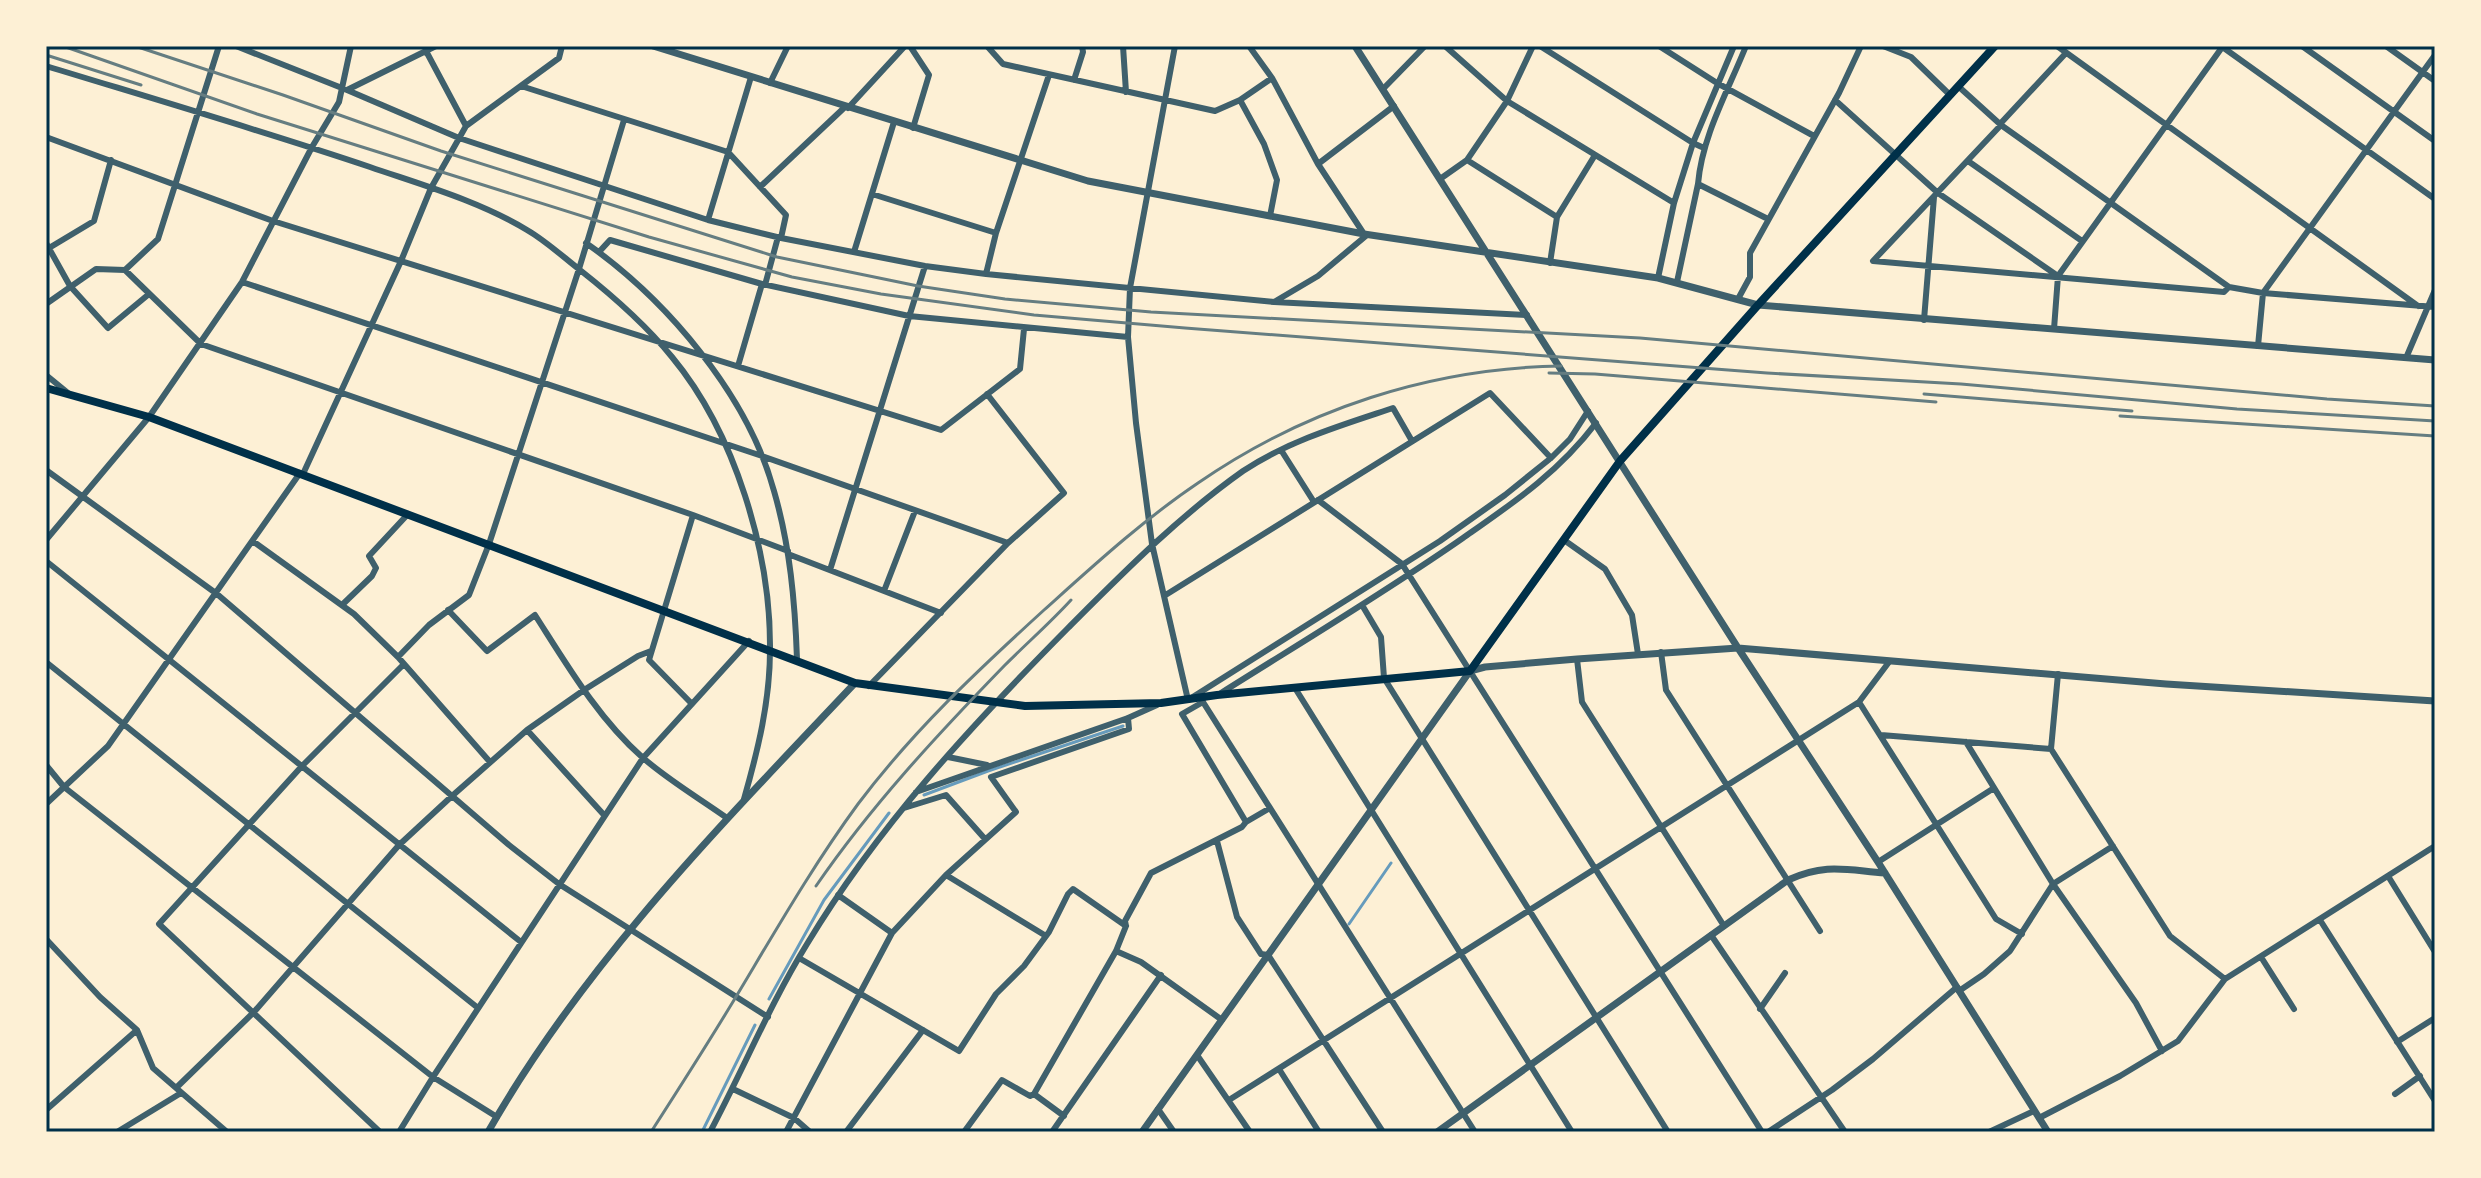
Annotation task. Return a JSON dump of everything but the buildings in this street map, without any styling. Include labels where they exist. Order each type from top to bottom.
[{"type":"main road","points":[[46,388],[149,417],[869,686],[1025,706],[1161,703],[1470,671],[1620,461],[1995,46]]},
{"type":"street","points":[[125,270],[158,239],[219,46]]},
{"type":"street","points":[[236,46],[459,138],[708,220],[779,238],[925,266],[986,274],[1274,302],[1527,315]]},
{"type":"street","points":[[46,540],[149,417],[242,282],[312,147],[339,102],[345,89],[351,46]]},
{"type":"street","points":[[345,89],[436,46]]},
{"type":"street","points":[[46,804],[108,746],[302,474],[401,261],[431,188],[466,126],[559,58],[562,46]]},
{"type":"street","points":[[653,46],[1088,181],[1366,234],[1658,278],[1758,305],[2435,360]]},
{"type":"street","points":[[770,83],[788,46]]},
{"type":"street","points":[[760,187],[907,46],[929,75],[913,128]]},
{"type":"street","points":[[987,46],[1003,64],[1215,111],[1240,100],[1272,78]]},
{"type":"street","points":[[1074,80],[1082,46]]},
{"type":"street","points":[[1123,46],[1126,92]]},
{"type":"street","points":[[1175,46],[1130,288],[1128,337],[1152,544],[1188,700],[1505,495],[1570,439],[1588,410]]},
{"type":"street","points":[[1249,46],[1272,78],[1318,164],[1366,234]]},
{"type":"street","points":[[1355,46],[2048,1132]]},
{"type":"street","points":[[1383,89],[1425,46]]},
{"type":"street","points":[[1445,46],[1507,101],[1674,203]]},
{"type":"street","points":[[1440,179],[1467,160],[1507,101],[1533,46]]},
{"type":"street","points":[[1540,46],[1704,148]]},
{"type":"street","points":[[1659,46],[1729,90],[1814,136]]},
{"type":"street","points":[[1658,278],[1674,203],[1693,143],[1734,46]]},
{"type":"street","points":[[1677,282],[1698,184],[1698,168],[1746,46]]},
{"type":"street","points":[[1738,299],[1750,277],[1750,253],[1835,100],[1861,46]]},
{"type":"street","points":[[1883,46],[1911,57],[1950,95]]},
{"type":"street","points":[[2057,46],[2418,306]]},
{"type":"street","points":[[2054,329],[2058,276],[2222,46],[2435,199]]},
{"type":"street","points":[[2302,46],[2435,141]]},
{"type":"street","points":[[2386,46],[2435,81]]},
{"type":"street","points":[[426,51],[466,126]]},
{"type":"street","points":[[2066,53],[1873,261],[2224,292],[2229,287]]},
{"type":"street","points":[[2258,346],[2263,293],[2435,55]]},
{"type":"street","points":[[46,66],[312,147],[490,211],[526,229],[609,292],[657,341],[673,358],[708,409],[748,503],[757,539],[768,599],[770,650],[761,738],[743,802]]},
{"type":"street","points":[[986,274],[996,233],[1049,75]]},
{"type":"street","points":[[708,220],[751,77]]},
{"type":"street","points":[[521,86],[728,152],[786,215],[738,366]]},
{"type":"street","points":[[1958,86],[2000,124],[2229,287],[2263,293],[2431,307]]},
{"type":"street","points":[[1240,100],[1264,144],[1277,180],[1270,216]]},
{"type":"street","points":[[1835,100],[1936,195],[2058,276]]},
{"type":"street","points":[[1318,164],[1394,106]]},
{"type":"street","points":[[398,657],[429,625],[469,595],[489,544],[579,269],[624,120]]},
{"type":"street","points":[[854,252],[894,122]]},
{"type":"street","points":[[46,137],[273,221],[941,430],[1020,369],[1024,329]]},
{"type":"street","points":[[1550,263],[1557,217],[1595,155]]},
{"type":"street","points":[[111,160],[94,221],[48,246],[70,286],[108,328],[149,294]]},
{"type":"street","points":[[1467,160],[1557,217]]},
{"type":"street","points":[[1968,161],[2082,241]]},
{"type":"street","points":[[1698,184],[1768,219]]},
{"type":"street","points":[[872,194],[996,233]]},
{"type":"street","points":[[1924,320],[1936,195]]},
{"type":"street","points":[[1274,302],[1318,276],[1366,234]]},
{"type":"street","points":[[599,252],[610,240],[764,284],[909,316],[1128,337]]},
{"type":"street","points":[[586,243],[651,295],[679,325],[728,391],[762,456],[774,488],[788,553],[796,615],[797,659]]},
{"type":"street","points":[[830,570],[925,266]]},
{"type":"street","points":[[46,304],[96,269],[125,270],[201,344],[693,515],[941,613]]},
{"type":"street","points":[[242,282],[762,456],[1008,543]]},
{"type":"street","points":[[2406,358],[2431,307],[2435,290]]},
{"type":"street","points":[[46,375],[69,395]]},
{"type":"street","points":[[1164,596],[1490,393],[1551,458]]},
{"type":"street","points":[[869,686],[1008,543],[1064,493],[987,394]]},
{"type":"street","points":[[710,1132],[799,958],[868,852],[914,793],[994,703],[1152,544],[1244,471],[1281,450],[1332,428],[1393,408],[1412,441]]},
{"type":"street","points":[[1217,695],[1410,575],[1542,481],[1578,446],[1596,423]]},
{"type":"street","points":[[1281,450],[1316,501],[1402,564],[1410,575],[1762,1132]]},
{"type":"street","points":[[46,470],[217,594],[559,884],[768,1017]]},
{"type":"street","points":[[884,591],[915,511]]},
{"type":"street","points":[[343,604],[372,576],[376,568],[369,556],[408,514]]},
{"type":"street","points":[[692,704],[649,660],[693,515]]},
{"type":"street","points":[[1564,540],[1605,569],[1632,615],[1638,654]]},
{"type":"street","points":[[254,542],[343,604],[398,657],[490,762]]},
{"type":"street","points":[[46,561],[521,942]]},
{"type":"street","points":[[1362,605],[1381,637],[1384,678],[1668,1132]]},
{"type":"street","points":[[448,610],[487,651],[535,615],[584,690],[614,729],[643,758],[727,818]]},
{"type":"street","points":[[399,1132],[643,758],[749,641]]},
{"type":"street","points":[[1142,1132],[1470,671],[1577,659],[1738,648],[2166,684],[2435,701]]},
{"type":"street","points":[[117,1132],[179,1090],[254,1012],[399,845],[452,796],[527,730],[584,690],[651,651]]},
{"type":"street","points":[[1661,652],[1666,690],[1820,931]]},
{"type":"street","points":[[1577,659],[1582,702],[1724,926]]},
{"type":"street","points":[[46,662],[478,1008]]},
{"type":"street","points":[[1229,1100],[1859,702],[1889,662]]},
{"type":"street","points":[[380,1132],[159,924],[302,766],[404,664]]},
{"type":"street","points":[[2058,674],[2051,749],[2170,936],[2225,979]]},
{"type":"street","points":[[488,1132],[561,1020],[631,930],[727,818],[855,683]]},
{"type":"street","points":[[1295,688],[1572,1132]]},
{"type":"street","points":[[1246,822],[1182,714],[1203,700],[1475,1132]]},
{"type":"street","points":[[1859,702],[1996,919],[2022,934]]},
{"type":"street","points":[[914,793],[1128,718],[1161,703]]},
{"type":"street","points":[[786,1132],[892,933],[946,875],[1016,812],[991,777],[1129,729],[1128,718]]},
{"type":"street","points":[[527,730],[604,815]]},
{"type":"street","points":[[1881,735],[2051,749]]},
{"type":"street","points":[[1966,742],[2053,884],[2136,1003],[2162,1051]]},
{"type":"street","points":[[948,757],[987,765]]},
{"type":"street","points":[[46,765],[64,787],[433,1077],[497,1117]]},
{"type":"street","points":[[1878,862],[1994,788]]},
{"type":"street","points":[[904,808],[946,795],[985,839]]},
{"type":"street","points":[[964,1132],[1002,1080],[1030,1096],[1034,1094],[1116,951],[1125,921],[1151,873],[1217,841],[1270,808]]},
{"type":"street","points":[[1217,841],[1237,917],[1261,954],[1268,955],[1383,1132]]},
{"type":"street","points":[[1768,1132],[1822,1097],[1958,989],[1984,974],[2010,951],[2053,884],[2113,846]]},
{"type":"street","points":[[1989,1132],[2037,1115],[2120,1076],[2178,1041],[2225,979],[2435,846]]},
{"type":"street","points":[[1437,1132],[1788,880],[1821,869],[1885,873]]},
{"type":"street","points":[[946,875],[1046,936]]},
{"type":"street","points":[[2388,876],[2435,952]]},
{"type":"street","points":[[799,958],[959,1051],[996,994],[1024,966],[1046,936],[1073,889],[1126,926]]},
{"type":"street","points":[[838,895],[892,933]]},
{"type":"street","points":[[2320,920],[2435,1101]]},
{"type":"street","points":[[1711,935],[1845,1132]]},
{"type":"street","points":[[46,939],[100,997],[137,1030],[153,1068],[227,1132]]},
{"type":"street","points":[[1116,951],[1161,975],[1222,1020]]},
{"type":"street","points":[[2261,957],[2294,1009]]},
{"type":"street","points":[[1760,1009],[1785,973]]},
{"type":"street","points":[[1052,1132],[1161,975]]},
{"type":"street","points":[[2397,1042],[2435,1018]]},
{"type":"street","points":[[46,1110],[137,1030]]},
{"type":"street","points":[[850,1130],[923,1030]]},
{"type":"street","points":[[1197,1055],[1250,1132]]},
{"type":"street","points":[[1279,1069],[1319,1132]]},
{"type":"street","points":[[2395,1094],[2420,1076]]},
{"type":"street","points":[[733,1089],[794,1118],[810,1132]]},
{"type":"street","points":[[1034,1094],[1064,1116]]},
{"type":"street","points":[[1158,1109],[1174,1132]]},
{"type":"waterway","points":[[924,795],[1123,726]]},
{"type":"waterway","points":[[769,999],[824,900],[889,813]]},
{"type":"waterway","points":[[1349,924],[1391,863]]},
{"type":"waterway","points":[[702,1132],[755,1025]]},
{"type":"railway","points":[[63,46],[257,114],[649,237],[792,277],[881,294],[1034,315],[1185,328],[1767,373],[1961,384],[2237,409],[2435,421]]},
{"type":"railway","points":[[135,46],[441,151],[777,257],[918,286],[1005,299],[1151,312],[1640,338],[2435,406]]},
{"type":"railway","points":[[46,55],[141,85]]},
{"type":"railway","points":[[651,1132],[808,878],[879,777],[970,679],[1119,544],[1178,497],[1239,457],[1326,414],[1417,384],[1464,375],[1561,366]]},
{"type":"railway","points":[[1549,373],[1595,374],[1936,402]]},
{"type":"railway","points":[[1924,394],[2132,411]]},
{"type":"railway","points":[[2120,416],[2435,436]]},
{"type":"railway","points":[[816,886],[882,799],[930,745],[1071,600]]}]
